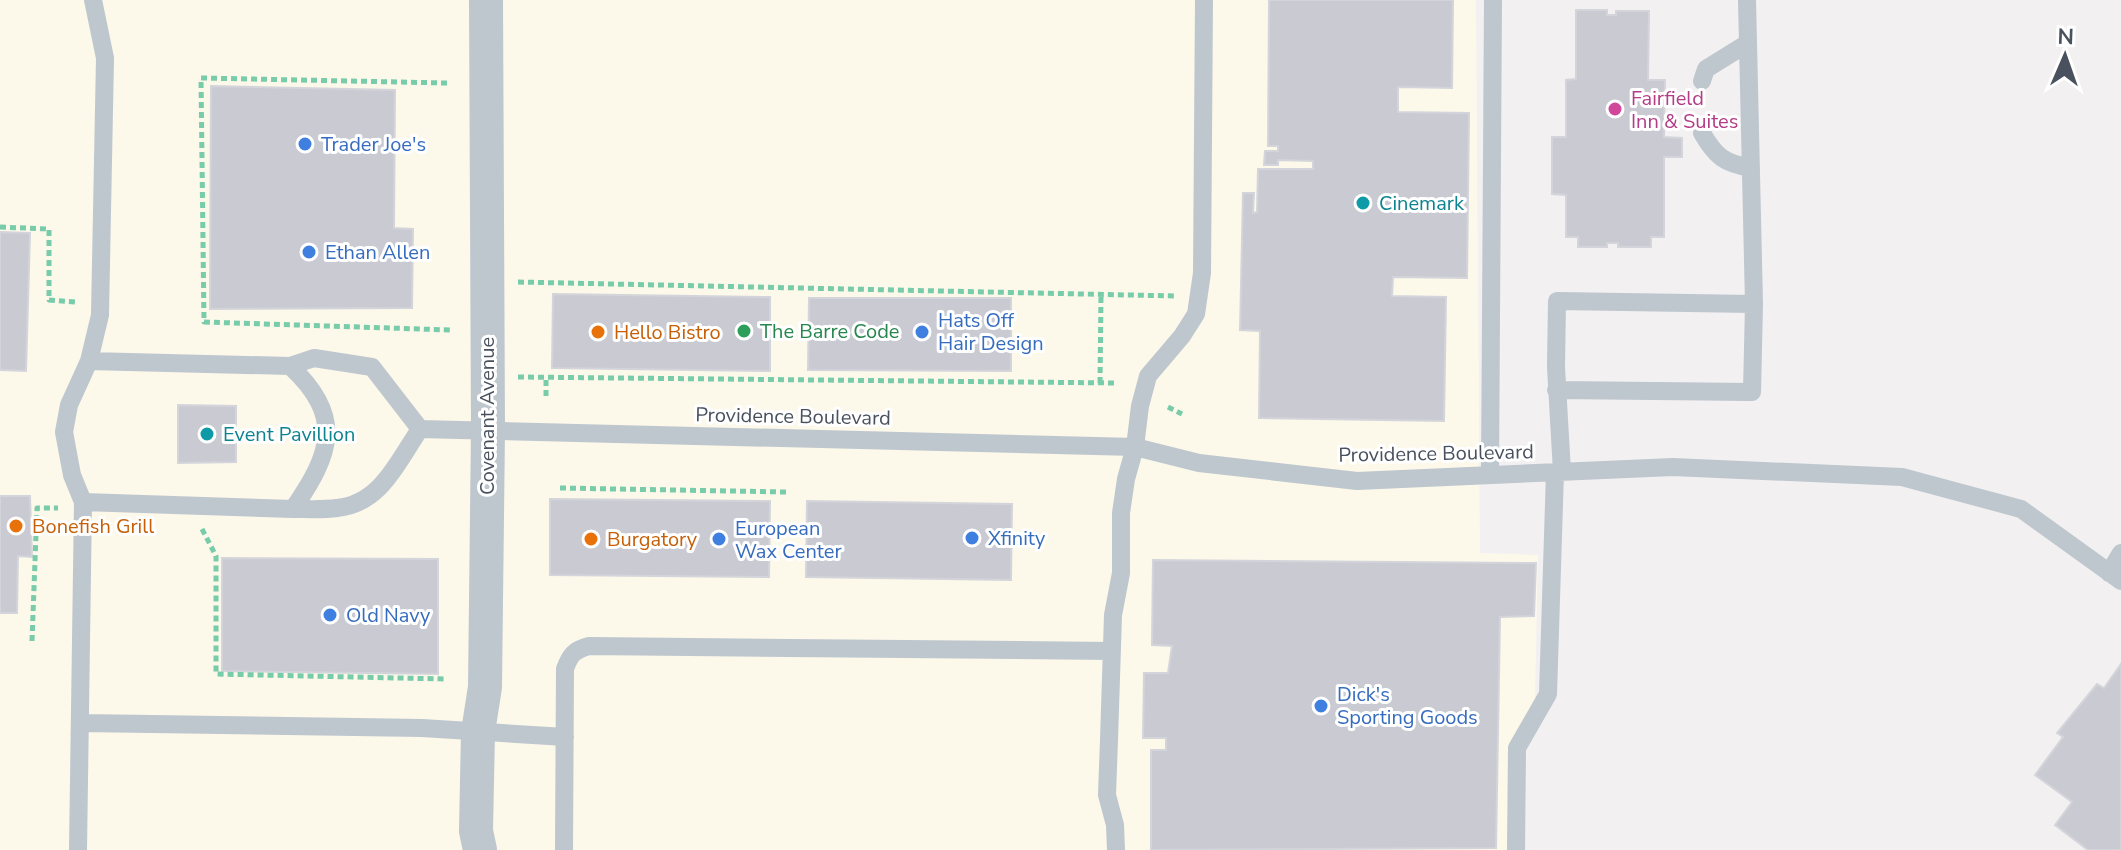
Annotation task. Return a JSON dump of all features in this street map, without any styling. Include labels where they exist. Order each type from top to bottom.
[{"type":"street","name":"Covenant Avenue","points":[[474,844],[478,732],[485,687],[488,429],[486,0]]},
{"type":"lane","points":[[78,850],[83,502],[72,475],[64,432],[69,405],[89,361],[100,315],[105,58],[93,0]]},
{"type":"lane","points":[[1116,850],[1115,825],[1107,795],[1113,615],[1121,573],[1121,513],[1148,376],[1196,314],[1202,273],[1204,0]]},
{"type":"lane","points":[[1490,475],[1493,0]]},
{"type":"lane","points":[[1556,390],[1752,392],[1754,304],[1747,0]]},
{"type":"lane","points":[[1702,81],[1706,69],[1748,43]]},
{"type":"lane","points":[[1702,133],[1712,151],[1730,164],[1751,168]]},
{"type":"lane","points":[[1516,850],[1517,748],[1548,694],[1559,472],[1557,301],[1754,304]]},
{"type":"lane","points":[[83,502],[340,508],[366,498],[386,483],[420,429],[372,367],[314,358],[290,366],[89,361]]},
{"type":"lane","points":[[290,366],[314,391],[325,413],[326,433],[325,454],[316,476],[293,509]]},
{"type":"lane","name":"Providence Boulevard","points":[[420,429],[1135,447],[1199,463],[1357,481],[1673,467],[1902,477],[2021,509],[2115,577]]},
{"type":"lane","points":[[2115,577],[2121,553]]},
{"type":"lane","points":[[564,850],[565,669],[569,657],[577,649],[589,646],[1112,651]]},
{"type":"lane","points":[[81,723],[422,728],[565,737]]},
{"type":"path","points":[[447,83],[201,78],[203,292],[204,322],[450,330]]},
{"type":"path","points":[[517,282],[1181,296]]},
{"type":"path","points":[[1100,383],[1101,295]]},
{"type":"path","points":[[518,377],[1117,383]]},
{"type":"path","points":[[546,377],[546,396]]},
{"type":"path","points":[[1168,407],[1182,414]]},
{"type":"path","points":[[560,488],[787,492]]},
{"type":"path","points":[[202,506],[202,528],[216,556],[216,674],[445,679]]},
{"type":"shaded area","points":[[0,0],[1476,0],[1480,553],[1538,555],[1535,702],[1511,749],[1507,850],[0,850]]},
{"type":"building","name":"Cinemark","points":[[1269,0],[1453,0],[1452,88],[1398,87],[1398,112],[1469,113],[1467,278],[1393,277],[1392,296],[1446,297],[1444,421],[1259,418],[1260,331],[1240,330],[1243,193],[1254,193],[1253,213],[1257,212],[1258,169],[1313,169],[1313,161],[1278,160],[1278,165],[1264,165],[1265,151],[1278,151],[1278,146],[1268,146]]},
{"type":"building","name":"Fairfield Inn & Suites","points":[[1576,10],[1607,10],[1607,15],[1616,15],[1616,11],[1649,11],[1648,80],[1665,80],[1664,137],[1682,138],[1682,157],[1664,157],[1664,237],[1651,237],[1651,247],[1618,247],[1618,243],[1607,243],[1607,247],[1578,247],[1578,237],[1566,237],[1566,195],[1552,194],[1552,137],[1566,137],[1566,80],[1576,79]]},
{"type":"building","points":[[211,86],[395,90],[394,228],[413,229],[412,308],[210,309]]},
{"type":"building","points":[[0,232],[30,233],[26,371],[0,370]]},
{"type":"building","points":[[553,294],[770,297],[770,371],[552,368]]},
{"type":"building","points":[[809,298],[1011,298],[1011,371],[808,370]]},
{"type":"building","name":"Event Pavillion","points":[[178,405],[236,406],[236,462],[178,463]]},
{"type":"building","name":"Bonefish Grill","points":[[0,496],[30,496],[32,557],[18,556],[17,613],[0,613]]},
{"type":"building","points":[[550,499],[770,501],[769,577],[550,575]]},
{"type":"building","points":[[807,501],[1012,504],[1011,580],[806,577]]},
{"type":"building","name":"Old Navy","points":[[222,558],[438,559],[438,674],[222,671]]},
{"type":"building","name":"Dick's Sporting Goods","points":[[1153,560],[1536,563],[1534,616],[1500,617],[1496,848],[1151,850],[1151,750],[1166,750],[1166,738],[1143,738],[1144,673],[1168,673],[1172,646],[1152,645]]},
{"type":"building","points":[[2121,664],[2121,850],[2088,850],[2055,825],[2072,802],[2035,775],[2063,737],[2057,733],[2097,684],[2104,688]]},
{"type":"place","name":"Fairfield Inn & Suites","points":[[1615,109]]},
{"type":"place","name":"Trader Joe's","points":[[305,144]]},
{"type":"place","name":"Cinemark","points":[[1363,203]]},
{"type":"place","name":"Ethan Allen","points":[[309,252]]},
{"type":"place","name":"The Barre Code","points":[[744,331]]},
{"type":"place","name":"Hello Bistro","points":[[598,332]]},
{"type":"place","name":"Hats Off Hair Design","points":[[922,332]]},
{"type":"place","name":"Event Pavillion","points":[[207,434]]},
{"type":"place","name":"Bonefish Grill","points":[[16,526]]},
{"type":"place","name":"Xfinity","points":[[972,538]]},
{"type":"place","name":"Burgatory","points":[[591,539]]},
{"type":"place","name":"European Wax Center","points":[[719,539]]},
{"type":"place","name":"Old Navy","points":[[330,615]]},
{"type":"place","name":"Dick's Sporting Goods","points":[[1321,706]]}]
